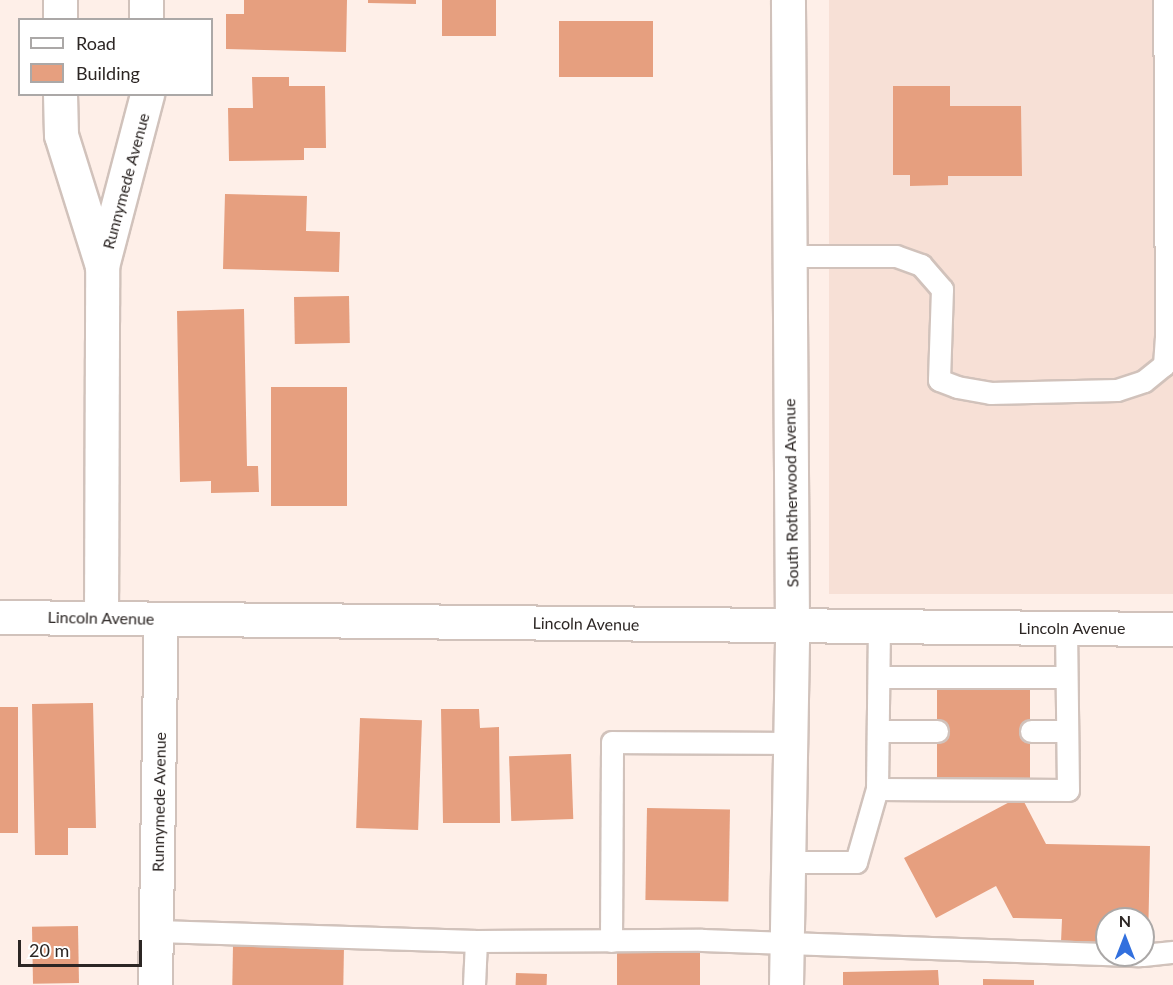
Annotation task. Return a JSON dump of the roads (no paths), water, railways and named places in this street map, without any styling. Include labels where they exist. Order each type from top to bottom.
[{"type":"street","points":[[60,0],[60,18]]},
{"type":"street","points":[[146,0],[146,18]]},
{"type":"street","name":"South Rotherwood Avenue","points":[[786,985],[792,626],[788,0]]},
{"type":"street","name":"Runnymede Avenue","points":[[60,96],[61,135],[102,266]]},
{"type":"street","name":"Runnymede Avenue","points":[[101,618],[102,266],[146,96]]},
{"type":"street","name":"Lincoln Avenue","points":[[0,617],[1173,629]]},
{"type":"street","name":"Runnymede Avenue","points":[[155,985],[161,619]]},
{"type":"lane","points":[[788,256],[896,256],[921,265],[942,289],[939,380],[957,387],[990,393],[1117,390],[1144,381],[1164,364],[1166,338],[1164,0]]},
{"type":"lane","points":[[788,861],[856,861],[877,789],[879,627]]},
{"type":"lane","points":[[877,789],[1068,790],[1065,628]]},
{"type":"lane","points":[[879,677],[1066,677]]},
{"type":"lane","points":[[879,731],[937,731]]},
{"type":"lane","points":[[1031,731],[1067,731]]},
{"type":"lane","points":[[611,941],[612,742],[789,743]]},
{"type":"lane","points":[[157,931],[476,941],[787,943],[1095,953]]},
{"type":"lane","points":[[474,985],[476,941]]},
{"type":"lane","points":[[1155,954],[1173,952]]}]
